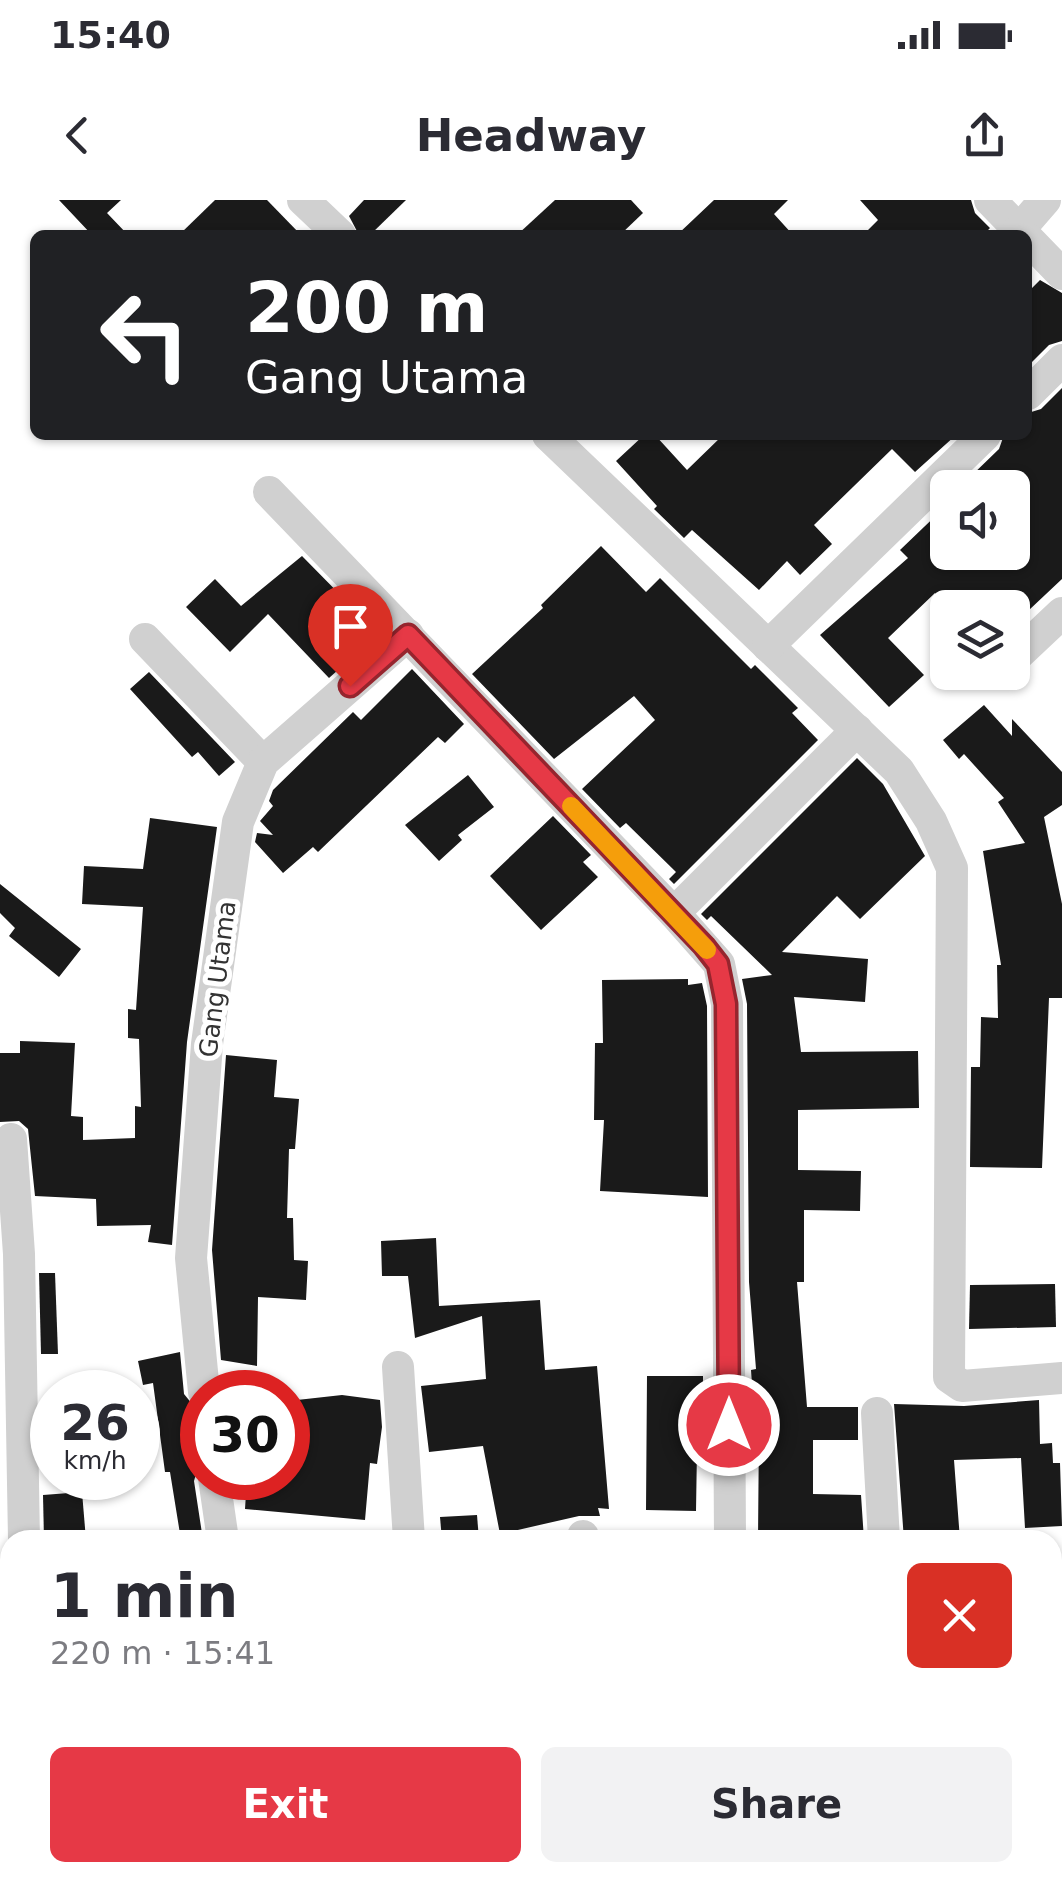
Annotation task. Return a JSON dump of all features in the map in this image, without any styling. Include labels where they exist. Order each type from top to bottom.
[{"type":"street","points":[[303,200],[335,230]]},
{"type":"street","points":[[1012,227],[1044,200]]},
{"type":"street","points":[[1032,246],[1062,274]]},
{"type":"street","points":[[1032,390],[1062,360]]},
{"type":"street","points":[[553,440],[899,771],[932,822],[952,868],[950,1377],[962,1386],[1062,1378]]},
{"type":"street","points":[[768,646],[980,440]]},
{"type":"street","points":[[269,492],[674,912],[718,964],[725,982],[730,1530]]},
{"type":"street","points":[[1030,643],[1062,613]]},
{"type":"street","name":"Gang Utama","points":[[202,1370],[192,1258],[207,1044],[238,822],[262,762],[408,635]]},
{"type":"street","points":[[145,639],[262,762]]},
{"type":"street","points":[[674,912],[857,730]]},
{"type":"street","points":[[12,1140],[19,1254],[24,1530]]},
{"type":"street","points":[[398,1367],[408,1530]]},
{"type":"street","points":[[877,1414],[883,1530]]},
{"type":"street","points":[[217,1500],[222,1530]]},
{"type":"building","points":[[59,200],[121,200],[107,213],[123,230],[87,230]]},
{"type":"building","points":[[215,200],[267,200],[296,230],[184,230]]},
{"type":"building","points":[[364,200],[406,200],[375,230],[356,230],[349,216]]},
{"type":"building","points":[[555,200],[631,200],[643,213],[625,230],[522,230]]},
{"type":"building","points":[[714,200],[788,200],[774,214],[788,230],[682,230]]},
{"type":"building","points":[[860,200],[971,200],[975,213],[990,228],[868,230],[878,220]]},
{"type":"building","points":[[1040,280],[1062,293],[1062,341],[1049,345],[1032,362],[1032,288]]},
{"type":"building","points":[[1062,388],[1062,579],[1030,609],[1030,590],[930,590],[930,598],[888,638],[924,675],[889,707],[820,635],[908,558],[900,550],[930,521],[930,570],[1030,570],[1030,470],[977,470],[999,449],[1002,440],[1032,440],[1032,412],[1041,409]]},
{"type":"building","points":[[639,440],[660,440],[687,470],[718,440],[950,440],[915,472],[892,449],[814,525],[832,544],[800,575],[787,561],[759,590],[692,530],[684,538],[654,509],[657,506],[616,461]]},
{"type":"building","points":[[601,546],[646,592],[660,578],[751,669],[755,665],[798,708],[792,713],[818,740],[674,884],[669,879],[676,872],[626,823],[620,828],[582,789],[655,720],[634,696],[554,759],[472,674],[543,608],[541,605]]},
{"type":"building","points":[[302,556],[363,618],[341,638],[356,654],[329,678],[268,614],[230,652],[186,607],[215,579],[241,606]]},
{"type":"building","points":[[412,669],[464,724],[445,743],[438,737],[318,852],[313,847],[283,873],[255,842],[257,833],[273,835],[260,821],[273,806],[269,801],[273,790],[353,712],[361,720]]},
{"type":"building","points":[[149,672],[235,762],[219,776],[198,752],[192,757],[130,689]]},
{"type":"building","points":[[984,705],[1012,736],[1012,719],[1062,772],[1062,805],[1044,817],[1062,904],[1062,998],[1049,998],[1042,1168],[970,1167],[971,1067],[980,1067],[981,1017],[998,1018],[997,965],[1001,965],[983,851],[1025,843],[998,802],[1004,798],[964,754],[959,759],[943,740]]},
{"type":"building","points":[[857,758],[883,784],[925,856],[860,919],[837,896],[782,952],[868,959],[865,1002],[794,997],[801,1052],[918,1051],[919,1108],[798,1110],[798,1170],[861,1171],[860,1211],[804,1210],[804,1282],[797,1282],[807,1407],[858,1407],[858,1440],[813,1440],[813,1494],[861,1495],[863,1530],[758,1530],[759,1426],[755,1426],[751,1370],[756,1369],[749,1282],[747,1004],[742,979],[772,975],[711,916],[707,920],[701,914]]},
{"type":"building","points":[[468,775],[494,807],[458,835],[462,840],[439,861],[405,825]]},
{"type":"building","points":[[553,816],[591,855],[583,862],[598,877],[541,930],[490,876]]},
{"type":"building","points":[[150,818],[217,827],[187,1042],[172,1245],[148,1242],[151,1225],[97,1226],[96,1199],[35,1196],[28,1129],[19,1121],[0,1122],[0,1053],[20,1053],[20,1041],[75,1043],[71,1116],[83,1117],[83,1140],[135,1138],[135,1106],[141,1107],[139,1039],[128,1038],[128,1009],[136,1010],[143,907],[82,904],[84,866],[143,869]]},
{"type":"building","points":[[0,884],[81,949],[59,977],[9,936],[15,928],[0,913]]},
{"type":"building","points":[[688,979],[688,985],[702,983],[707,1006],[708,1197],[600,1191],[604,1120],[594,1120],[595,1043],[603,1043],[602,980]]},
{"type":"building","points":[[226,1055],[277,1060],[274,1097],[299,1099],[295,1149],[289,1149],[287,1218],[293,1218],[294,1260],[308,1261],[306,1300],[258,1297],[257,1366],[221,1360],[212,1250]]},
{"type":"building","points":[[436,1238],[439,1306],[540,1300],[545,1370],[597,1366],[609,1509],[598,1508],[600,1516],[499,1530],[483,1446],[429,1452],[421,1386],[486,1379],[482,1316],[415,1338],[408,1276],[382,1276],[381,1241]]},
{"type":"building","points":[[39,1273],[55,1273],[58,1354],[41,1354]]},
{"type":"building","points":[[1055,1284],[1056,1327],[969,1329],[970,1285]]},
{"type":"building","points":[[180,1352],[180,1500],[197,1500],[201,1530],[179,1530],[160,1435],[160,1370],[140,1370],[138,1361]]},
{"type":"building","points":[[647,1376],[703,1376],[703,1449],[697,1449],[696,1511],[646,1510]]},
{"type":"building","points":[[342,1395],[380,1400],[382,1427],[377,1464],[370,1463],[365,1520],[245,1509],[246,1500],[310,1500],[310,1399]]},
{"type":"building","points":[[1039,1400],[1040,1444],[1052,1443],[1053,1463],[1060,1463],[1062,1526],[1025,1528],[1021,1458],[954,1460],[959,1530],[903,1530],[894,1404],[964,1406]]},
{"type":"building","points":[[43,1500],[83,1500],[85,1530],[44,1530]]},
{"type":"building","points":[[477,1515],[478,1530],[441,1530],[440,1517]]},
{"type":"slow traffic","points":[[571,806],[707,950]]},
{"type":"route","points":[[350,686],[408,635],[674,912],[718,964],[725,982],[726,1004],[729,1425]]}]
